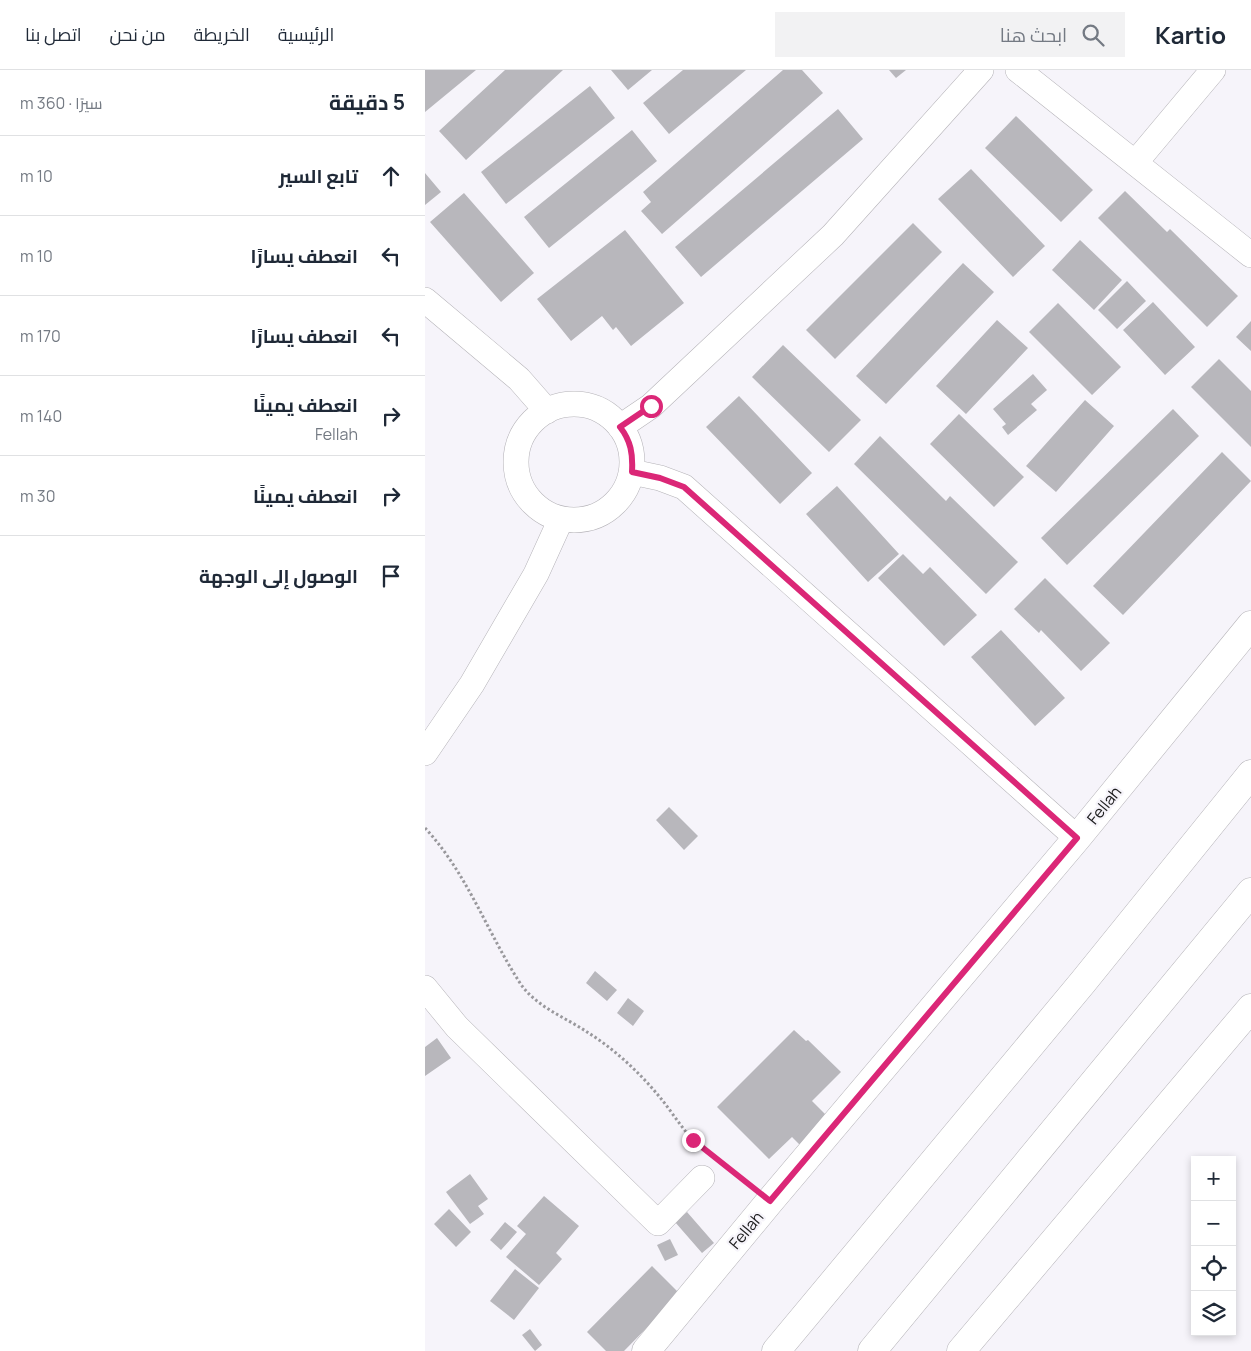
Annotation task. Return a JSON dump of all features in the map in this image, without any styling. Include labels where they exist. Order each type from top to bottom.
[{"type":"main road","name":"Fellah","points":[[645,1351],[1077,838],[1251,625]]},
{"type":"main road","points":[[776,1351],[1083,982],[1251,774]]},
{"type":"main road","points":[[872,1351],[1251,892]]},
{"type":"main road","points":[[961,1351],[1251,1008]]},
{"type":"street","points":[[620,427],[651,406],[833,236],[981,70]]},
{"type":"street","points":[[1018,70],[1251,255]]},
{"type":"street","points":[[1135,163],[1213,70]]},
{"type":"street","points":[[425,300],[519,379],[547,411]]},
{"type":"street","points":[[564,404],[583,404],[601,410],[616,420],[620,427],[627,436],[633,453],[632,472],[626,489],[615,504],[600,515],[581,520],[561,519],[542,512],[527,498],[518,480],[515,460],[520,440],[531,423],[547,411],[564,404]]},
{"type":"street","points":[[632,472],[660,478],[684,487],[1077,838]]},
{"type":"street","points":[[425,753],[472,684],[536,574],[561,519]]},
{"type":"street","points":[[425,988],[457,1027],[658,1223],[702,1178]]},
{"type":"path","points":[[425,828],[456,868],[477,904],[492,936],[521,984],[532,997],[555,1013],[589,1032],[635,1070],[658,1095],[693,1140],[770,1201]]},
{"type":"building","points":[[425,70],[476,70],[425,112]]},
{"type":"building","points":[[505,70],[563,70],[466,160],[439,131]]},
{"type":"building","points":[[611,70],[652,70],[628,90]]},
{"type":"building","points":[[683,70],[746,70],[669,134],[643,103]]},
{"type":"building","points":[[783,70],[802,70],[823,93],[662,234],[641,211],[651,202],[643,192]]},
{"type":"building","points":[[889,70],[906,70],[896,78]]},
{"type":"building","points":[[590,86],[615,118],[506,204],[481,172]]},
{"type":"building","points":[[838,109],[863,139],[701,277],[675,247]]},
{"type":"building","points":[[1016,116],[1093,190],[1061,222],[985,148]]},
{"type":"building","points":[[632,130],[657,161],[549,248],[524,217]]},
{"type":"building","points":[[971,169],[1045,246],[1013,277],[938,199]]},
{"type":"building","points":[[425,173],[441,192],[425,205]]},
{"type":"building","points":[[1125,191],[1167,232],[1170,229],[1238,296],[1207,327],[1098,218]]},
{"type":"building","points":[[464,193],[534,273],[501,302],[430,222]]},
{"type":"building","points":[[913,223],[942,252],[835,359],[806,330]]},
{"type":"building","points":[[625,230],[684,303],[631,346],[616,327],[613,330],[602,316],[571,341],[537,299]]},
{"type":"building","points":[[1080,240],[1122,280],[1094,310],[1052,270]]},
{"type":"building","points":[[963,263],[994,292],[886,404],[856,376]]},
{"type":"building","points":[[1127,281],[1146,301],[1117,329],[1098,310]]},
{"type":"building","points":[[1153,302],[1195,347],[1165,375],[1123,330]]},
{"type":"building","points":[[1058,303],[1121,367],[1092,395],[1029,332]]},
{"type":"building","points":[[997,320],[1028,348],[966,414],[936,386]]},
{"type":"building","points":[[1251,321],[1251,351],[1236,337]]},
{"type":"building","points":[[783,345],[861,420],[829,452],[752,377]]},
{"type":"building","points":[[1219,359],[1251,391],[1251,447],[1191,387]]},
{"type":"building","points":[[1033,374],[1047,390],[1031,404],[1037,410],[1008,435],[1002,427],[1006,424],[993,409]]},
{"type":"building","points":[[739,396],[812,473],[780,504],[706,427]]},
{"type":"building","points":[[1085,400],[1114,426],[1056,492],[1026,466]]},
{"type":"building","points":[[1173,409],[1199,436],[1067,565],[1041,538]]},
{"type":"building","points":[[959,414],[1024,477],[994,507],[930,444]]},
{"type":"building","points":[[880,436],[946,501],[950,496],[1018,562],[986,594],[854,464]]},
{"type":"building","points":[[1222,452],[1251,481],[1123,615],[1093,586]]},
{"type":"building","points":[[837,486],[899,554],[868,582],[806,514]]},
{"type":"building","points":[[903,554],[923,574],[930,567],[977,615],[944,646],[878,578]]},
{"type":"building","points":[[1045,578],[1110,643],[1081,671],[1041,630],[1039,633],[1014,609]]},
{"type":"building","points":[[1001,630],[1065,698],[1035,726],[971,657]]},
{"type":"building","points":[[669,807],[698,836],[684,850],[656,820]]},
{"type":"building","points":[[595,971],[617,990],[607,1001],[586,983]]},
{"type":"building","points":[[628,998],[644,1011],[633,1026],[617,1013]]},
{"type":"building","points":[[794,1030],[806,1041],[808,1040],[841,1072],[812,1101],[829,1118],[801,1146],[792,1137],[769,1159],[717,1107]]},
{"type":"building","points":[[437,1038],[451,1058],[425,1076],[425,1047]]},
{"type":"building","points":[[470,1174],[488,1199],[478,1206],[484,1214],[470,1224],[446,1192]]},
{"type":"building","points":[[544,1196],[579,1226],[556,1253],[562,1259],[539,1285],[506,1257],[526,1234],[517,1226]]},
{"type":"building","points":[[449,1209],[471,1232],[456,1247],[434,1224]]},
{"type":"building","points":[[687,1212],[714,1243],[702,1253],[675,1222]]},
{"type":"building","points":[[505,1222],[517,1232],[501,1250],[490,1240]]},
{"type":"building","points":[[670,1239],[678,1255],[665,1261],[657,1245]]},
{"type":"building","points":[[652,1266],[680,1294],[624,1351],[606,1351],[587,1332]]},
{"type":"building","points":[[515,1269],[539,1288],[514,1320],[490,1301]]},
{"type":"building","points":[[530,1329],[542,1345],[535,1351],[522,1335]]},
{"type":"route","points":[[651,406],[620,427],[627,436],[633,453],[632,472],[660,478],[684,487],[1077,838],[770,1201],[693,1140]]}]
